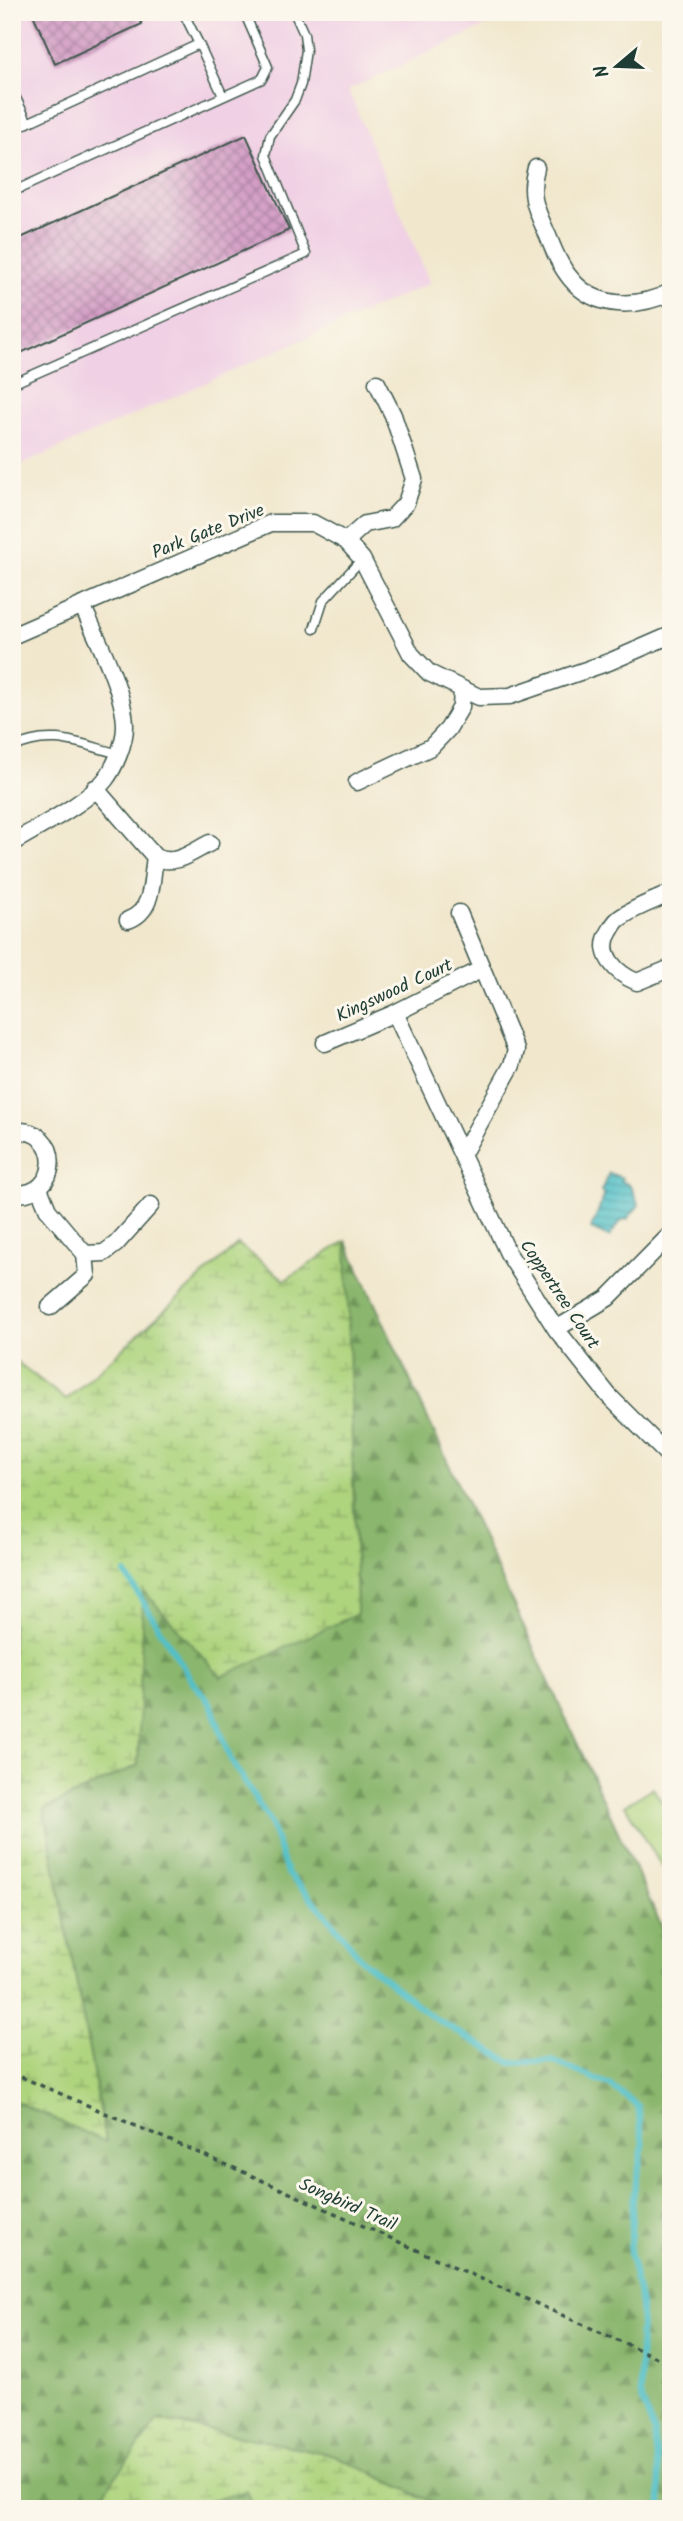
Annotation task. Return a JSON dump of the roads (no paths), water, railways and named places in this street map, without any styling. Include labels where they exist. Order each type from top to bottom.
[{"type":"street","points":[[536,169],[531,187],[536,209],[560,264],[572,282],[604,301],[624,304],[639,304],[671,292]]},
{"type":"street","points":[[346,541],[365,524],[391,519],[407,503],[414,479],[393,415],[377,383]]},
{"type":"street","name":"Park Gate Drive","points":[[12,636],[271,523],[313,523],[346,541],[362,559],[411,654],[429,673],[479,697],[510,696],[609,662],[671,635]]},
{"type":"street","points":[[12,843],[81,800],[104,781],[119,754],[125,726],[118,695],[106,659],[82,605]]},
{"type":"street","points":[[357,782],[431,747],[448,729],[461,708],[462,690]]},
{"type":"street","points":[[95,788],[155,857],[163,861],[175,861],[210,843]]},
{"type":"street","points":[[128,920],[138,916],[150,897],[155,857]]},
{"type":"street","points":[[671,893],[618,919],[606,937],[606,951],[613,967],[627,978],[638,982],[671,968]]},
{"type":"street","points":[[459,913],[516,1050],[512,1065],[462,1155]]},
{"type":"street","name":"Kingswood Court","points":[[325,1043],[395,1013],[482,969]]},
{"type":"street","name":"Coppertree Court","points":[[395,1013],[508,1254],[556,1329],[609,1395],[671,1458]]},
{"type":"street","points":[[12,1131],[35,1134],[43,1141],[49,1150],[50,1171],[46,1181],[38,1188],[29,1193],[12,1193]]},
{"type":"street","points":[[38,1188],[48,1209],[85,1254],[87,1275],[50,1307]]},
{"type":"street","points":[[85,1254],[104,1253],[116,1244],[151,1205]]},
{"type":"street","points":[[556,1329],[608,1298],[671,1234]]},
{"type":"lane","points":[[183,12],[223,96]]},
{"type":"lane","points":[[12,192],[262,79],[268,67],[244,12]]},
{"type":"lane","points":[[12,384],[306,254],[266,155],[270,136],[295,100],[301,84],[306,50],[304,34],[294,12]]},
{"type":"lane","points":[[12,130],[199,44]]},
{"type":"lane","points":[[12,90],[28,122]]},
{"type":"lane","points":[[314,629],[323,601],[362,559]]},
{"type":"lane","points":[[12,748],[39,739],[65,739],[119,754]]},
{"type":"water","points":[[609,1173],[622,1178],[621,1181],[630,1185],[639,1205],[627,1219],[622,1220],[609,1237],[591,1229],[605,1194],[601,1191]]},
{"type":"waterway","points":[[125,1573],[192,1681],[211,1704],[230,1758],[270,1822],[287,1873],[324,1912],[363,1961],[431,2016],[511,2063],[552,2061],[610,2085],[638,2106],[643,2146],[633,2197],[630,2254],[641,2305],[640,2394],[654,2432],[662,2509]]}]
